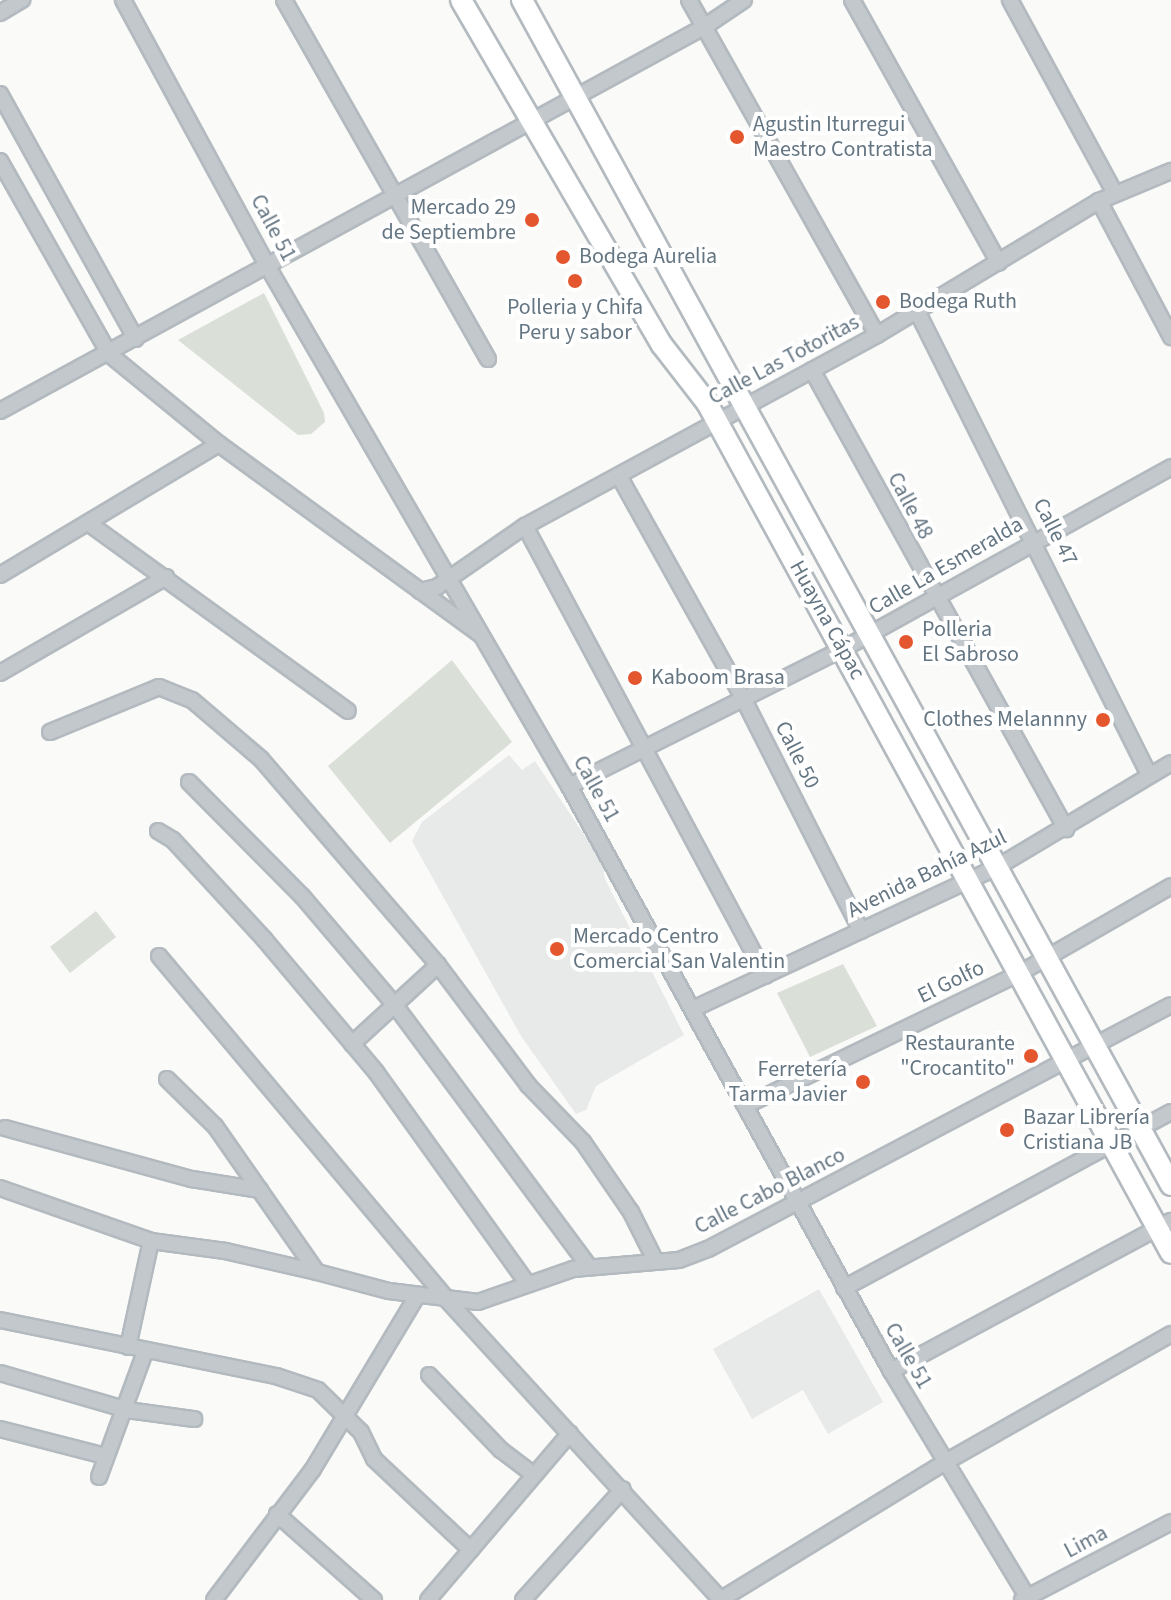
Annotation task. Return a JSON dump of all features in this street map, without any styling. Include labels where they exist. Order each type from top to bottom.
[{"type":"main road","name":"Huayna Cápac","points":[[461,0],[662,345],[717,420],[1113,1145],[1165,1225],[1171,1253]]},
{"type":"main road","name":"Huayna Cápac","points":[[522,0],[578,96],[1171,1185]]},
{"type":"street","points":[[0,13],[22,0]]},
{"type":"street","name":"Calle 51","points":[[123,0],[268,267],[569,786],[844,1288],[1026,1599]]},
{"type":"street","points":[[284,0],[488,359]]},
{"type":"street","points":[[689,0],[877,335]]},
{"type":"street","points":[[0,411],[704,27],[744,0]]},
{"type":"street","points":[[852,0],[999,263]]},
{"type":"street","points":[[1010,0],[1115,193]]},
{"type":"street","points":[[0,94],[136,339]]},
{"type":"street","points":[[0,161],[109,354],[219,444],[484,638]]},
{"type":"street","name":"Calle Las Totoritas","points":[[420,591],[451,579],[473,558],[525,526],[746,403],[877,335],[1099,201],[1171,171]]},
{"type":"street","points":[[1099,201],[1171,337]]},
{"type":"street","name":"Calle 47","points":[[917,311],[1035,540],[1149,775]]},
{"type":"street","name":"Calle 48","points":[[812,370],[1066,829]]},
{"type":"street","points":[[0,575],[91,525],[219,444]]},
{"type":"street","name":"Calle La Esmeralda","points":[[569,786],[843,649],[1171,467]]},
{"type":"street","name":"Calle 50","points":[[619,476],[743,698],[861,931]]},
{"type":"street","points":[[91,525],[348,711]]},
{"type":"street","points":[[525,526],[766,976]]},
{"type":"street","points":[[0,673],[166,577]]},
{"type":"street","points":[[50,732],[159,687],[192,700],[261,759],[438,965],[528,1085],[609,1175],[655,1260]]},
{"type":"street","name":"Avenida Bahía Azul","points":[[693,1009],[999,866],[1066,829],[1171,763]]},
{"type":"street","points":[[189,782],[302,896],[396,1007],[589,1267]]},
{"type":"street","points":[[158,831],[173,840],[265,940],[352,1044],[419,1128],[528,1284]]},
{"type":"street","name":"El Golfo","points":[[745,1106],[1020,973],[1171,886]]},
{"type":"street","points":[[159,956],[448,1301],[623,1489],[720,1600],[944,1463],[1171,1334]]},
{"type":"street","points":[[352,1044],[396,1007],[438,965]]},
{"type":"street","name":"Calle Cabo Blanco","points":[[0,1188],[151,1241],[225,1251],[417,1296],[478,1302],[589,1267],[679,1260],[708,1249],[1068,1062],[1171,1005]]},
{"type":"street","points":[[167,1079],[215,1126],[317,1272]]},
{"type":"street","points":[[844,1288],[1171,1112]]},
{"type":"street","points":[[5,1128],[192,1179],[260,1190]]},
{"type":"street","points":[[891,1371],[1165,1225]]},
{"type":"street","points":[[128,1347],[151,1241]]},
{"type":"street","points":[[214,1600],[313,1469],[417,1296]]},
{"type":"street","points":[[0,1320],[318,1390],[361,1432],[374,1459],[471,1550]]},
{"type":"street","points":[[99,1477],[105,1456],[127,1410],[145,1352]]},
{"type":"street","points":[[0,1373],[127,1410],[194,1419]]},
{"type":"street","points":[[429,1375],[501,1450],[534,1475]]},
{"type":"street","points":[[0,1429],[105,1456]]},
{"type":"street","points":[[428,1600],[570,1433]]},
{"type":"street","points":[[526,1599],[623,1489]]},
{"type":"street","points":[[277,1514],[374,1600]]},
{"type":"street","name":"Lima","points":[[1026,1599],[1171,1522]]},
{"type":"shaded area","points":[[264,293],[324,413],[325,422],[311,434],[298,435],[178,340]]},
{"type":"shaded area","points":[[452,660],[512,742],[390,843],[328,766]]},
{"type":"shaded area","name":"Mercado Centro Comercial San Valentin","points":[[509,755],[522,770],[535,761],[602,862],[605,879],[684,1035],[596,1086],[586,1110],[576,1114],[521,1036],[412,841],[422,822]]},
{"type":"shaded area","points":[[96,911],[116,937],[70,973],[50,947]]},
{"type":"shaded area","points":[[843,964],[877,1026],[810,1057],[777,993]]},
{"type":"shaded area","points":[[819,1289],[883,1402],[828,1434],[803,1390],[752,1419],[713,1349]]},
{"type":"place","name":"Agustin Iturregui Maestro Contratista","points":[[737,137]]},
{"type":"place","name":"Mercado 29 de Septiembre","points":[[532,220]]},
{"type":"place","name":"Bodega Aurelia","points":[[563,257]]},
{"type":"place","name":"Polleria y Chifa Peru y sabor","points":[[575,281]]},
{"type":"place","name":"Bodega Ruth","points":[[883,302]]},
{"type":"place","name":"Polleria El Sabroso","points":[[906,642]]},
{"type":"place","name":"Kaboom Brasa","points":[[635,678]]},
{"type":"place","name":"Clothes Melannny","points":[[1103,720]]},
{"type":"place","name":"Mercado Centro Comercial San Valentin","points":[[557,949]]},
{"type":"place","name":"Restaurante \"Crocantito\"","points":[[1031,1056]]},
{"type":"place","name":"Ferretería Tarma Javier","points":[[863,1082]]},
{"type":"place","name":"Bazar Librería Cristiana JB","points":[[1007,1130]]}]
